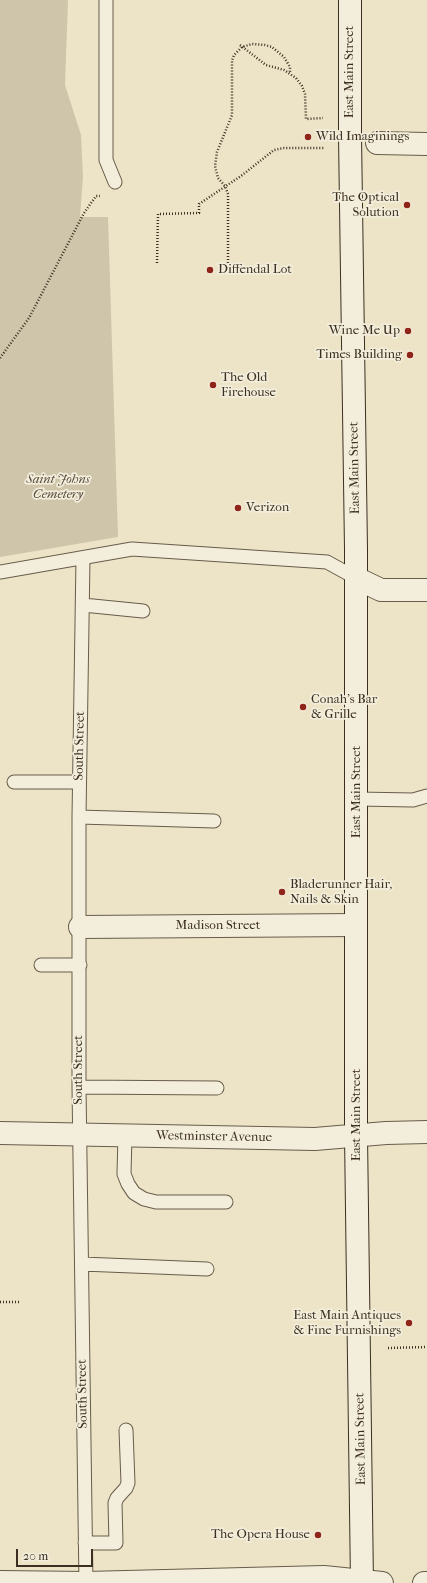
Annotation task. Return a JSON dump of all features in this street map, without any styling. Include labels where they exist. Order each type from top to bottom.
[{"type":"main road","name":"East Main Street","points":[[350,0],[350,136],[356,578],[356,1135],[369,1582]]},
{"type":"main road","points":[[377,142],[427,144]]},
{"type":"main road","points":[[356,578],[381,590],[427,590]]},
{"type":"main road","name":"Madison Street","points":[[80,927],[356,925]]},
{"type":"main road","name":"Westminster Avenue","points":[[0,1133],[315,1139],[356,1135],[427,1132]]},
{"type":"main road","points":[[0,1582],[86,1583],[324,1577],[369,1582]]},
{"type":"lane","points":[[106,0],[106,160],[115,182]]},
{"type":"lane","points":[[0,572],[132,549],[319,562],[335,565],[356,578]]},
{"type":"lane","name":"South Street","points":[[83,558],[79,782],[79,1134],[86,1583]]},
{"type":"lane","points":[[83,605],[143,611]]},
{"type":"lane","points":[[14,782],[79,782]]},
{"type":"lane","points":[[357,799],[413,800],[427,796]]},
{"type":"lane","points":[[79,817],[214,821]]},
{"type":"lane","points":[[41,965],[80,964]]},
{"type":"lane","points":[[79,1087],[217,1088]]},
{"type":"lane","points":[[125,1135],[124,1174],[134,1193],[144,1199],[156,1202],[226,1202]]},
{"type":"lane","points":[[82,1264],[206,1269]]},
{"type":"lane","points":[[86,1543],[116,1543],[115,1503],[128,1483],[126,1430]]},
{"type":"path","points":[[228,269],[228,194],[216,172],[215,159],[232,115],[232,61],[234,55],[241,46],[259,44],[272,47],[288,63],[290,73]]},
{"type":"path","points":[[241,46],[266,65],[290,73],[302,86],[305,94],[306,119],[323,118]]},
{"type":"path","points":[[157,263],[158,214],[199,213],[199,204],[274,150],[284,148],[324,148]]},
{"type":"path","points":[[0,358],[29,318],[84,213],[96,196]]},
{"type":"path","points":[[0,1302],[19,1302]]},
{"type":"path","points":[[388,1348],[427,1347]]},
{"type":"green space","name":"Saint Johns Cemetery","points":[[0,0],[68,0],[65,85],[81,135],[83,177],[80,217],[108,217],[118,537],[0,557]]},
{"type":"place","name":"Wild Imaginings","points":[[308,137]]},
{"type":"place","name":"The Optical Solution","points":[[407,205]]},
{"type":"place","name":"Diffendal Lot","points":[[210,270]]},
{"type":"place","name":"Wine Me Up","points":[[408,331]]},
{"type":"place","name":"Times Building","points":[[410,355]]},
{"type":"place","name":"The Old Firehouse","points":[[213,385]]},
{"type":"place","name":"Verizon","points":[[238,508]]},
{"type":"place","name":"Conah's Bar & Grille","points":[[303,707]]},
{"type":"place","name":"Bladerunner Hair, Nails & Skin","points":[[282,892]]},
{"type":"place","name":"East Main Antiques & Fine Furnishings","points":[[409,1323]]},
{"type":"place","name":"The Opera House","points":[[318,1535]]}]
